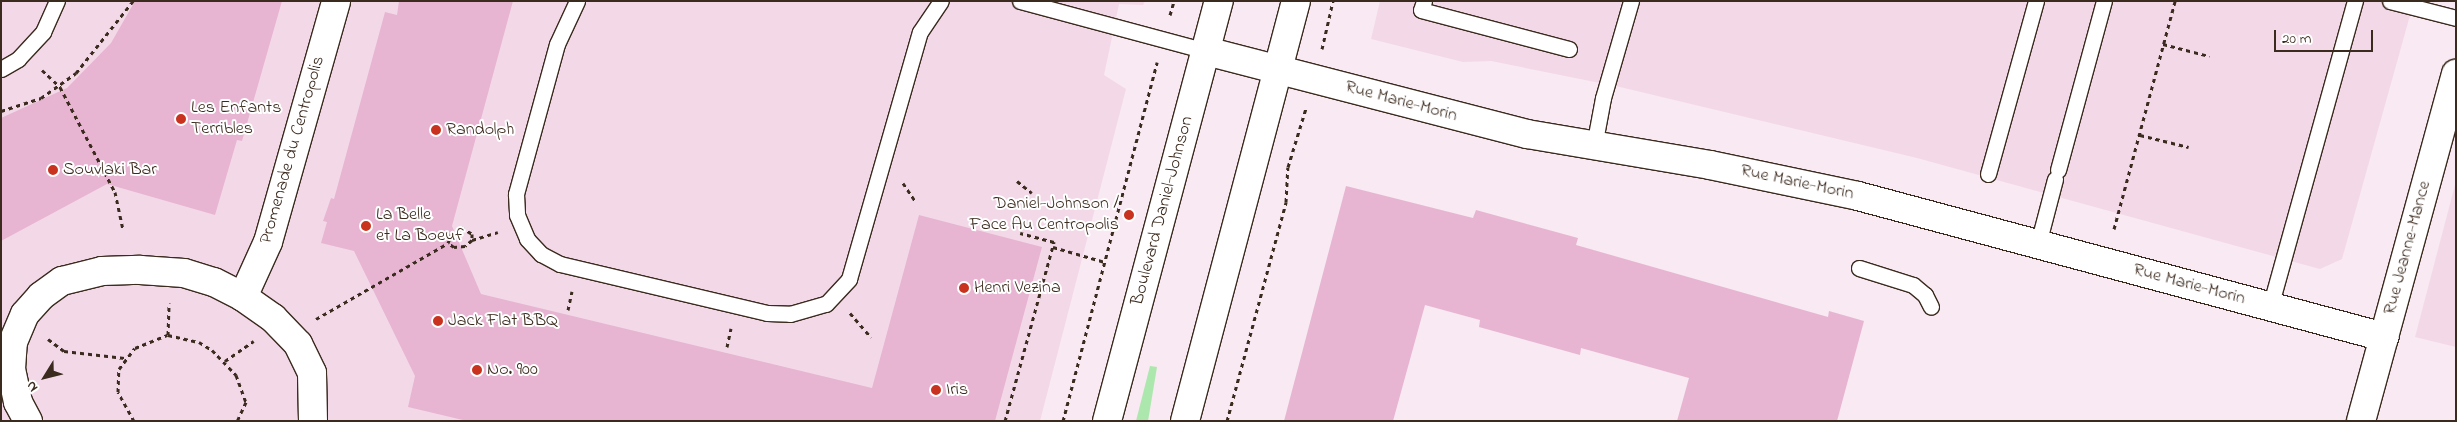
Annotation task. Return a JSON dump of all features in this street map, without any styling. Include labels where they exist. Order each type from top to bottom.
[{"type":"street","name":"Promenade du Centropolis","points":[[243,297],[268,242],[336,1]]},
{"type":"street","name":"Boulevard Daniel-Johnson","points":[[1107,421],[1219,1]]},
{"type":"street","points":[[1185,421],[1296,1]]},
{"type":"street","name":"Rue Marie-Morin","points":[[1206,51],[1499,128],[1828,189],[2384,337]]},
{"type":"street","name":"Rue Jeanne-Mance","points":[[2361,421],[2456,74]]},
{"type":"street","points":[[28,421],[13,385],[7,340],[24,314],[41,296],[62,281],[87,274],[118,270],[184,273],[214,282],[243,297],[280,326],[303,352],[312,374],[313,421]]},
{"type":"lane","points":[[1,70],[18,59],[42,32],[57,1]]},
{"type":"lane","points":[[577,1],[557,44],[516,194],[517,215],[527,239],[541,254],[560,264],[750,309],[785,314],[803,313],[826,304],[836,297],[849,279],[920,32],[940,1]]},
{"type":"lane","points":[[1020,1],[1206,51]]},
{"type":"lane","points":[[1424,1],[1421,10],[1569,49]]},
{"type":"lane","points":[[1594,146],[1603,98],[1631,1]]},
{"type":"lane","points":[[1988,174],[2036,1]]},
{"type":"lane","points":[[2038,244],[2104,1]]},
{"type":"lane","points":[[2270,307],[2355,1]]},
{"type":"lane","points":[[2390,1],[2456,18]]},
{"type":"lane","points":[[1859,268],[1913,285],[1925,296],[1931,307]]},
{"type":"path","points":[[1,111],[41,98],[60,87],[76,74],[133,1]]},
{"type":"path","points":[[1330,13],[1333,1]]},
{"type":"path","points":[[2114,229],[2175,1]]},
{"type":"path","points":[[2163,44],[2209,56]]},
{"type":"path","points":[[41,69],[60,87],[115,192],[123,230]]},
{"type":"path","points":[[1063,421],[1141,128]]},
{"type":"path","points":[[2140,135],[2189,147]]},
{"type":"path","points":[[1227,421],[1286,202],[1286,178],[1294,148]]},
{"type":"path","points":[[1017,181],[1032,193]]},
{"type":"path","points":[[904,186],[915,201]]},
{"type":"path","points":[[316,319],[448,242],[461,227],[470,230],[472,240]]},
{"type":"path","points":[[1005,421],[1054,242],[1020,233]]},
{"type":"path","points":[[448,242],[460,248],[472,240],[487,235]]},
{"type":"path","points":[[1053,247],[1105,262]]},
{"type":"path","points":[[568,310],[573,289]]},
{"type":"path","points":[[168,335],[170,298]]},
{"type":"path","points":[[856,320],[871,337]]},
{"type":"path","points":[[726,347],[732,326]]},
{"type":"path","points":[[134,421],[118,392],[119,369],[125,358],[144,342],[168,335],[199,342],[225,361],[246,394],[244,411],[237,421]]},
{"type":"path","points":[[48,339],[64,351],[125,358]]},
{"type":"path","points":[[225,361],[256,339]]},
{"type":"shaded area","points":[[1,1],[1145,1],[1143,5],[1119,4],[1104,75],[1126,89],[1040,421],[1,421]]},
{"type":"shaded area","points":[[1380,1],[2414,1],[2342,259],[2320,269],[1917,158],[1620,87],[1491,61],[1463,62],[1371,39]]},
{"type":"shaded area","points":[[2456,181],[2456,347],[2415,337]]},
{"type":"green space","points":[[1150,366],[1157,367],[1148,421],[1136,421]]},
{"type":"building","points":[[135,1],[282,1],[242,141],[237,140],[215,215],[107,184],[1,241],[1,118],[67,88],[111,43]]},
{"type":"building","points":[[399,1],[513,1],[452,226],[481,294],[872,388],[919,215],[1042,247],[995,421],[467,421],[408,407],[415,376],[354,251],[321,243],[327,222],[323,221],[331,198],[334,199],[385,12],[397,15]]},
{"type":"building","points":[[1346,186],[1473,218],[1476,210],[1578,238],[1576,245],[1828,317],[1829,311],[1864,321],[1837,421],[1677,421],[1689,378],[1581,348],[1580,355],[1479,327],[1480,320],[1425,305],[1393,421],[1284,421]]},
{"type":"place","name":"Les Enfants Terribles","points":[[181,119]]},
{"type":"place","name":"Randolph","points":[[436,130]]},
{"type":"place","name":"Souvlaki Bar","points":[[53,170]]},
{"type":"place","name":"Daniel-Johnson / Face Au Centropolis","points":[[1129,215]]},
{"type":"place","name":"La Belle et La Boeuf","points":[[366,226]]},
{"type":"place","name":"Henri Vezina","points":[[964,288]]},
{"type":"place","name":"Jack Flat BBQ","points":[[438,321]]},
{"type":"place","name":"No. 900","points":[[477,370]]},
{"type":"place","name":"Iris","points":[[936,390]]}]
